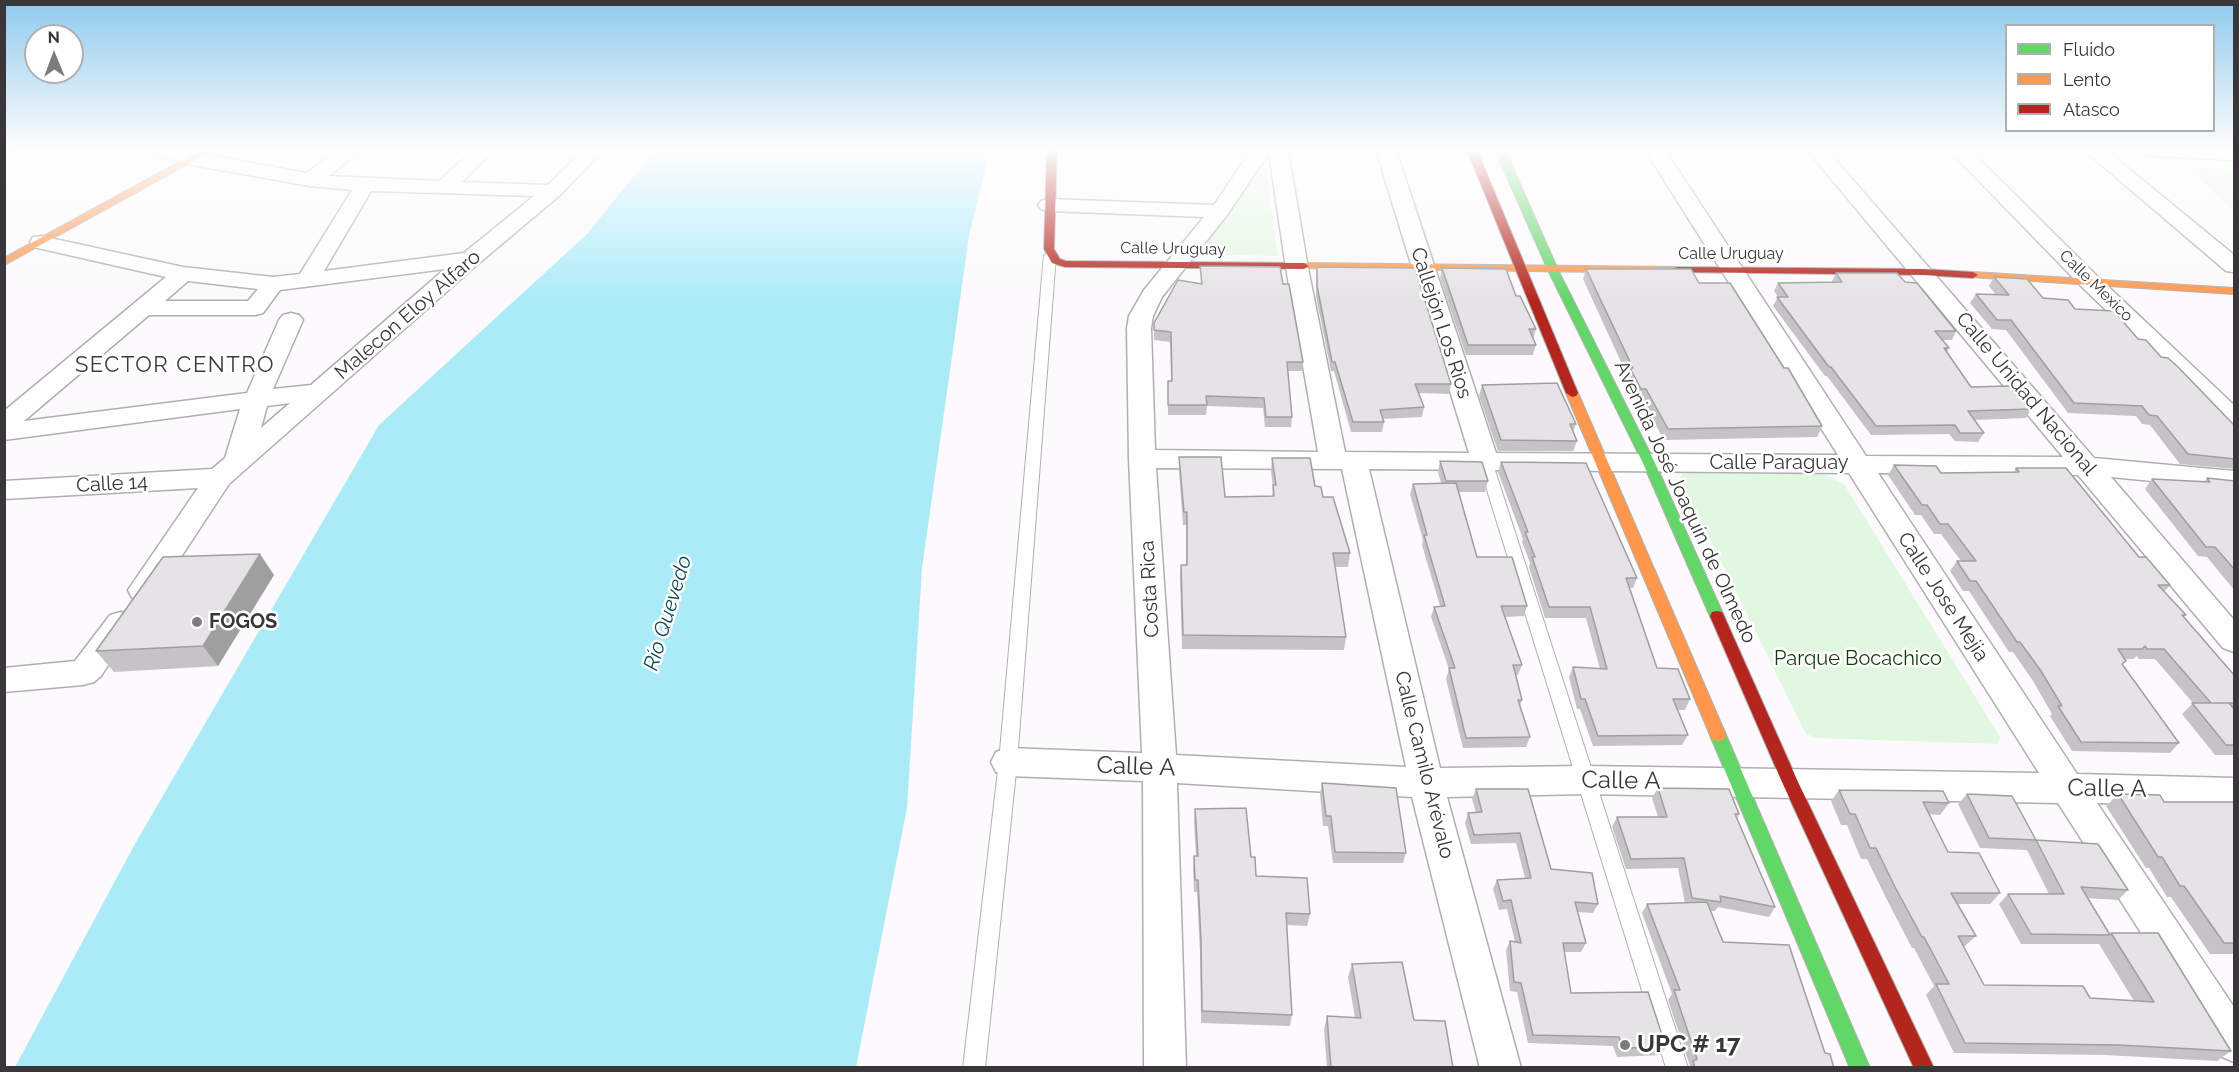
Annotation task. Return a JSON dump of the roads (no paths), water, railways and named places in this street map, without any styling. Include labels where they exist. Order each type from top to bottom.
[{"type":"main road","points":[[4,262],[117,200]]},
{"type":"main road","points":[[1048,200],[1050,255]]},
{"type":"main road","points":[[1492,200],[1860,1068]]},
{"type":"main road","name":"Avenida José Joaquín de Olmedo","points":[[1522,200],[1553,270],[1649,463],[1790,782],[1924,1068]]},
{"type":"main road","name":"Calle Uruguay","points":[[1050,255],[1056,261],[1065,264],[1297,268],[1923,272],[2235,291]]},
{"type":"street","points":[[308,280],[356,200]]},
{"type":"street","name":"Malecon Eloy Alfaro","points":[[228,470],[541,200]]},
{"type":"street","name":"Costa Rica","points":[[1165,1068],[1160,768],[1142,459],[1139,322],[1152,295],[1228,200]]},
{"type":"street","name":"Calle Camilo Arévalo","points":[[1286,200],[1297,268],[1343,461],[1501,1068]]},
{"type":"street","name":"Callejón Los Rios","points":[[1402,200],[1485,461]]},
{"type":"street","name":"Calle Jose Mejia","points":[[1687,200],[2067,788],[2235,1042]]},
{"type":"street","name":"Calle Unidad Nacional","points":[[1860,200],[2235,640]]},
{"type":"street","name":"Calle Mexico","points":[[2009,200],[2089,281],[2235,419]]},
{"type":"street","points":[[2155,200],[2235,266]]},
{"type":"street","points":[[1048,205],[1220,212]]},
{"type":"street","points":[[41,242],[183,274],[273,284],[470,259]]},
{"type":"street","points":[[4,425],[183,274]]},
{"type":"street","points":[[142,308],[255,308],[273,284]]},
{"type":"street","points":[[4,680],[79,674],[87,671],[228,470],[291,320]]},
{"type":"street","points":[[4,432],[321,391]]},
{"type":"street","name":"Calle Paraguay","points":[[1142,459],[2087,466],[2235,480]]},
{"type":"street","name":"Calle 14","points":[[4,490],[228,470]]},
{"type":"street","name":"Calle A","points":[[1008,762],[1426,783],[1585,780],[1790,782],[2235,792]]},
{"type":"lane","points":[[974,1068],[1008,762],[1050,255]]},
{"type":"lane","points":[[1485,461],[1677,1068]]},
{"type":"water","name":"Río Quevedo","points":[[615,200],[978,200],[969,236],[922,568],[907,808],[856,1067],[15,1067],[136,842],[379,425],[587,234]]},
{"type":"place","name":"FOGOS","points":[[197,622]]},
{"type":"place","name":"UPC # 17","points":[[1625,1045]]},
{"type":"district","name":"SECTOR CENTRO","points":[[175,365]]},
{"type":"park label","name":"Parque Bocachico","points":[[1858,659]]}]
